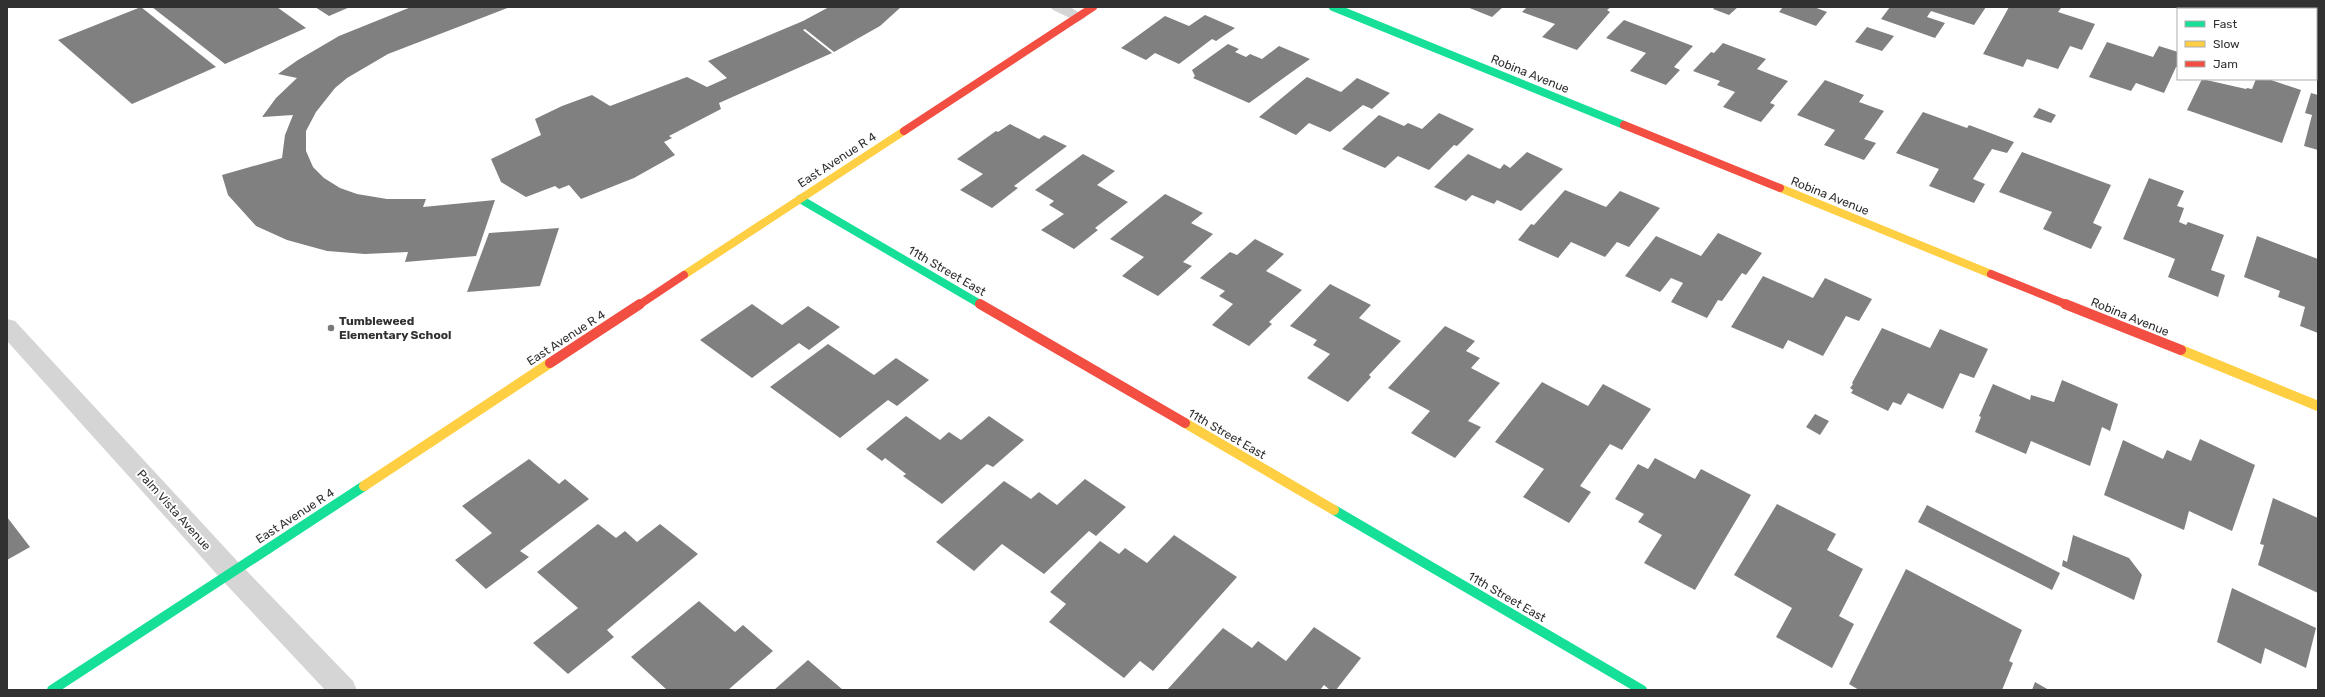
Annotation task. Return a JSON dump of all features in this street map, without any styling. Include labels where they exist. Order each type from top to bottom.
[{"type":"street","name":"East Avenue R 4","points":[[52,690],[1093,7]]},
{"type":"street","name":"Robina Avenue","points":[[1333,7],[2318,406]]},
{"type":"street","name":"11th Street East","points":[[800,199],[1642,690]]},
{"type":"street","name":"Palm Vista Avenue","points":[[7,327],[231,572],[343,690]]},
{"type":"lane","points":[[1058,7],[1078,17]]},
{"type":"building","points":[[141,7],[216,67],[132,104],[58,40]]},
{"type":"building","points":[[152,7],[277,7],[306,28],[225,64]]},
{"type":"building","points":[[315,7],[350,7],[329,16]]},
{"type":"building","points":[[411,7],[510,7],[388,54],[347,78],[335,88],[316,112],[306,131],[306,151],[313,167],[324,178],[340,188],[357,194],[387,199],[426,199],[423,207],[495,200],[476,256],[405,262],[408,252],[365,254],[327,251],[287,240],[256,226],[228,195],[222,175],[282,158],[285,135],[293,115],[262,117],[276,98],[297,78],[278,74],[298,60],[339,36]]},
{"type":"building","points":[[829,7],[901,7],[880,26],[834,52],[805,29],[803,30],[832,53],[719,103],[721,109],[669,136],[672,138],[664,142],[675,155],[634,178],[581,199],[569,185],[559,189],[555,186],[526,197],[501,182],[491,159],[541,135],[535,119],[562,106],[592,95],[610,106],[687,77],[707,87],[727,78],[708,61],[803,21]]},
{"type":"building","points":[[1467,7],[1503,7],[1492,17]]},
{"type":"building","points":[[1527,7],[1611,7],[1607,10],[1610,12],[1577,50],[1542,37],[1555,24],[1522,12]]},
{"type":"building","points":[[1715,7],[1738,7],[1729,15],[1713,9]]},
{"type":"building","points":[[1783,7],[1814,7],[1827,12],[1816,26],[1779,12]]},
{"type":"building","points":[[1890,7],[1986,7],[1974,25],[1931,11],[1927,17],[1945,23],[1935,38],[1881,19]]},
{"type":"building","points":[[2009,7],[2058,7],[2061,8],[2058,12],[2095,24],[2082,50],[2070,46],[2058,69],[2027,59],[2023,67],[1983,54]]},
{"type":"building","points":[[1205,15],[1235,28],[1216,41],[1212,39],[1179,64],[1155,53],[1146,60],[1121,48],[1165,16],[1189,26]]},
{"type":"building","points":[[1624,20],[1693,46],[1674,67],[1680,70],[1666,85],[1630,71],[1646,53],[1606,38]]},
{"type":"building","points":[[1867,27],[1894,36],[1882,51],[1855,42]]},
{"type":"building","points":[[2107,42],[2153,57],[2159,46],[2177,52],[2177,67],[2164,93],[2136,83],[2131,91],[2089,77]]},
{"type":"building","points":[[1723,43],[1766,59],[1757,69],[1788,81],[1770,103],[1775,105],[1761,122],[1723,107],[1735,92],[1717,85],[1720,81],[1693,71],[1711,52],[1714,53]]},
{"type":"building","points":[[1228,44],[1239,49],[1235,52],[1246,57],[1250,54],[1262,59],[1279,46],[1310,59],[1249,103],[1193,78],[1195,76],[1192,70]]},
{"type":"building","points":[[1307,77],[1341,92],[1357,78],[1390,93],[1372,109],[1363,105],[1330,132],[1309,123],[1296,135],[1259,117]]},
{"type":"building","points":[[1825,80],[1864,95],[1859,102],[1884,111],[1864,139],[1876,143],[1864,160],[1824,145],[1835,130],[1797,115]]},
{"type":"building","points":[[2202,80],[2252,89],[2256,80],[2271,80],[2301,90],[2282,143],[2187,110]]},
{"type":"building","points":[[2311,93],[2318,95],[2318,150],[2304,146],[2312,115],[2305,113]]},
{"type":"building","points":[[2039,108],[2056,115],[2051,123],[2033,117]]},
{"type":"building","points":[[1923,112],[1967,128],[1969,125],[2014,142],[2007,153],[1992,149],[1973,179],[1985,184],[1974,203],[1929,186],[1939,169],[1896,153]]},
{"type":"building","points":[[1439,113],[1474,129],[1457,146],[1454,145],[1429,170],[1398,156],[1385,168],[1342,149],[1379,115],[1404,126],[1408,123],[1422,129]]},
{"type":"building","points":[[1010,124],[1039,139],[1044,135],[1067,146],[1014,186],[1018,188],[992,208],[960,190],[983,174],[957,159],[996,131],[998,132]]},
{"type":"building","points":[[1527,152],[1563,169],[1521,211],[1497,200],[1494,204],[1472,195],[1466,201],[1434,187],[1468,154],[1500,169],[1504,164],[1510,168]]},
{"type":"building","points":[[2022,152],[2111,185],[2093,223],[2102,227],[2091,249],[2043,229],[2052,212],[1999,192]]},
{"type":"building","points":[[1083,154],[1115,171],[1097,185],[1128,202],[1095,228],[1098,230],[1074,249],[1041,230],[1064,214],[1049,205],[1054,201],[1035,190]]},
{"type":"building","points":[[2149,178],[2184,191],[2177,206],[2184,208],[2179,222],[2186,225],[2188,222],[2224,235],[2211,270],[2225,275],[2218,297],[2168,277],[2175,259],[2123,239]]},
{"type":"building","points":[[1565,190],[1606,207],[1620,191],[1660,208],[1629,247],[1617,242],[1605,257],[1571,242],[1558,258],[1518,240],[1531,224],[1534,225]]},
{"type":"building","points":[[1165,194],[1203,213],[1191,223],[1213,234],[1183,262],[1192,266],[1158,296],[1122,276],[1144,257],[1110,239]]},
{"type":"building","points":[[559,228],[540,286],[467,292],[489,233]]},
{"type":"building","points":[[1718,233],[1762,253],[1746,275],[1742,273],[1722,301],[1718,300],[1707,318],[1671,302],[1683,283],[1671,278],[1660,292],[1625,276],[1656,236],[1701,256]]},
{"type":"building","points":[[2257,236],[2318,259],[2318,333],[2300,326],[2305,307],[2278,297],[2280,291],[2244,277]]},
{"type":"building","points":[[1255,239],[1284,254],[1266,271],[1302,290],[1269,322],[1272,324],[1249,346],[1212,325],[1233,304],[1219,296],[1225,291],[1200,278],[1230,252],[1237,255]]},
{"type":"building","points":[[1763,276],[1813,298],[1825,278],[1872,299],[1859,321],[1846,316],[1823,356],[1788,340],[1783,349],[1731,327]]},
{"type":"building","points":[[1330,284],[1371,305],[1359,318],[1401,341],[1369,375],[1371,377],[1348,402],[1307,378],[1330,354],[1313,345],[1317,340],[1290,326]]},
{"type":"building","points":[[752,304],[782,325],[808,306],[840,327],[809,350],[799,343],[752,378],[700,340]]},
{"type":"building","points":[[1445,326],[1475,341],[1466,351],[1480,358],[1471,368],[1500,383],[1468,421],[1481,427],[1455,458],[1411,433],[1430,411],[1388,388]]},
{"type":"building","points":[[1882,328],[1930,348],[1940,329],[1988,349],[1974,378],[1960,373],[1943,409],[1908,393],[1901,405],[1893,402],[1888,411],[1851,393],[1853,390],[1850,388]]},
{"type":"building","points":[[828,344],[874,375],[896,358],[929,380],[897,406],[888,400],[840,438],[770,387]]},
{"type":"building","points":[[2062,380],[2118,404],[2110,431],[2102,427],[2090,466],[2031,441],[2026,454],[1975,432],[1981,417],[1979,416],[1993,384],[2030,400],[2031,395],[2054,402]]},
{"type":"building","points":[[1542,382],[1588,406],[1603,384],[1651,409],[1622,450],[1610,444],[1580,486],[1591,492],[1569,523],[1523,497],[1544,469],[1495,442]]},
{"type":"building","points":[[1815,414],[1829,421],[1820,435],[1806,427]]},
{"type":"building","points":[[906,416],[940,440],[949,432],[961,440],[989,416],[1024,440],[993,467],[987,464],[942,504],[903,476],[906,474],[885,458],[882,461],[866,449]]},
{"type":"building","points":[[2200,439],[2255,465],[2232,531],[2189,511],[2184,530],[2104,495],[2123,440],[2163,459],[2167,450],[2191,461]]},
{"type":"building","points":[[1655,458],[1695,479],[1701,469],[1751,495],[1695,590],[1644,563],[1662,535],[1638,522],[1644,514],[1615,499],[1638,464],[1648,469]]},
{"type":"building","points":[[529,459],[559,484],[565,479],[589,499],[520,551],[529,557],[486,589],[455,560],[492,533],[462,506]]},
{"type":"building","points":[[1085,479],[1126,507],[1096,536],[1089,531],[1044,574],[1002,544],[974,571],[936,542],[1004,481],[1031,499],[1039,492],[1057,505]]},
{"type":"building","points":[[2273,498],[2318,518],[2318,593],[2258,565],[2264,545],[2260,544]]},
{"type":"building","points":[[1777,504],[1836,534],[1827,550],[1863,569],[1839,616],[1854,624],[1832,668],[1776,637],[1792,608],[1734,575]]},
{"type":"building","points":[[1927,505],[2060,573],[2052,590],[1918,522]]},
{"type":"building","points":[[7,517],[30,547],[7,560]]},
{"type":"building","points":[[598,524],[616,538],[625,531],[637,542],[660,524],[698,554],[607,630],[614,637],[568,674],[533,643],[578,608],[537,572]]},
{"type":"building","points":[[1174,535],[1237,577],[1153,671],[1140,661],[1124,678],[1049,622],[1066,604],[1050,592],[1100,541],[1119,554],[1125,548],[1147,563]]},
{"type":"building","points":[[2073,535],[2129,558],[2142,575],[2134,600],[2062,566],[2063,560],[2067,562]]},
{"type":"building","points":[[1906,569],[2022,630],[2009,661],[2013,663],[2002,690],[1859,690],[1849,684]]},
{"type":"building","points":[[2232,588],[2316,628],[2306,668],[2265,648],[2261,664],[2217,642]]},
{"type":"building","points":[[699,601],[735,632],[743,625],[773,651],[728,690],[667,690],[631,657]]},
{"type":"building","points":[[1314,627],[1361,658],[1336,690],[1330,690],[1324,685],[1320,690],[1167,690],[1223,628],[1252,648],[1258,641],[1286,661]]},
{"type":"building","points":[[808,660],[843,690],[774,690]]},
{"type":"building","points":[[2035,682],[2049,690],[2032,690]]},
{"type":"traffic: fast","points":[[1333,7],[1624,125]]},
{"type":"traffic: fast","points":[[800,199],[980,304]]},
{"type":"traffic: fast","points":[[52,690],[364,486]]},
{"type":"traffic: fast","points":[[1334,510],[1642,690]]},
{"type":"traffic: slow","points":[[684,275],[904,131]]},
{"type":"traffic: slow","points":[[1780,188],[1991,274]]},
{"type":"traffic: slow","points":[[2181,350],[2318,406]]},
{"type":"traffic: slow","points":[[364,486],[550,363]]},
{"type":"traffic: slow","points":[[1185,423],[1334,510]]},
{"type":"traffic: jam","points":[[904,131],[1093,7]]},
{"type":"traffic: jam","points":[[1624,125],[1780,188]]},
{"type":"traffic: jam","points":[[1991,274],[2181,350]]},
{"type":"traffic: jam","points":[[550,363],[684,275]]},
{"type":"traffic: jam","points":[[980,304],[1185,423]]},
{"type":"place","name":"Tumbleweed Elementary School","points":[[331,328]]}]
